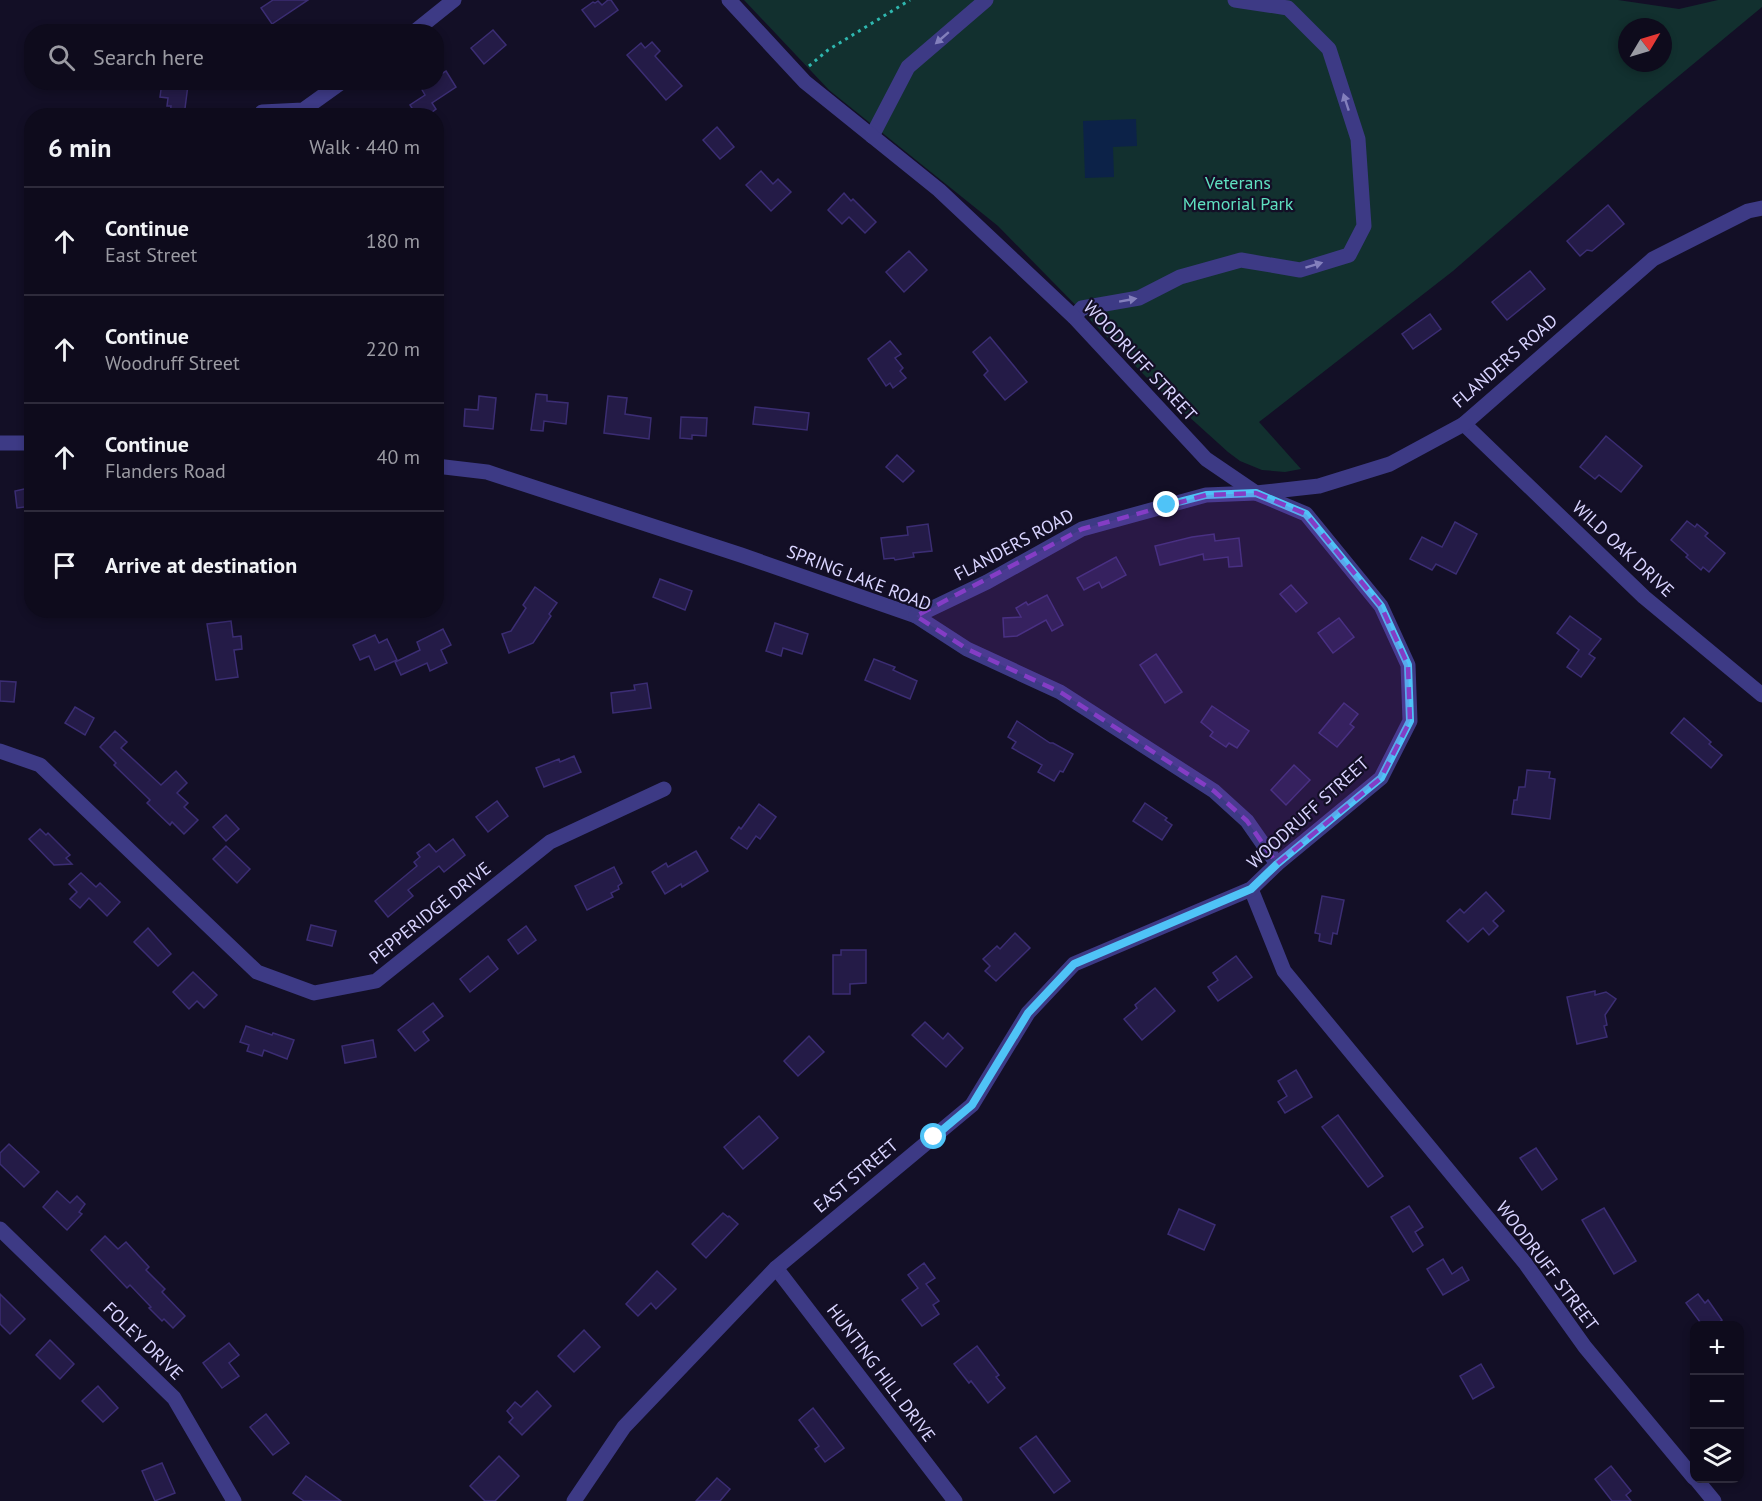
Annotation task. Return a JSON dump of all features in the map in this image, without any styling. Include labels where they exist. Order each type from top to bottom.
[{"type":"street","points":[[424,24],[454,0]]},
{"type":"street","name":"WOODRUFF STREET","points":[[729,0],[799,75],[939,190],[1074,317],[1206,459],[1256,493],[1306,514],[1381,606],[1408,665],[1410,721],[1381,778],[1277,864],[1251,889],[1284,971],[1525,1263],[1585,1347],[1690,1472]]},
{"type":"street","points":[[872,136],[908,67],[986,0]]},
{"type":"street","points":[[1074,317],[1082,309],[1139,298],[1180,278],[1241,260],[1300,270],[1349,255],[1364,226],[1358,139],[1329,49],[1288,8],[1234,0]]},
{"type":"street","points":[[306,108],[331,90]]},
{"type":"street","name":"FLANDERS ROAD","points":[[916,616],[987,582],[1082,529],[1206,495],[1256,493],[1319,486],[1390,464],[1464,424],[1653,259],[1748,211],[1762,208]]},
{"type":"street","name":"WILD OAK DRIVE","points":[[1464,424],[1644,597],[1762,695]]},
{"type":"street","points":[[0,443],[24,443]]},
{"type":"street","name":"SPRING LAKE ROAD","points":[[444,467],[487,472],[741,555],[916,616],[967,649],[1060,692],[1214,790],[1247,821],[1277,864]]},
{"type":"street","name":"PEPPERIDGE DRIVE","points":[[0,751],[40,765],[257,972],[314,993],[376,981],[550,842],[664,789]]},
{"type":"street","name":"EAST STREET","points":[[574,1501],[624,1427],[776,1268],[972,1105],[1028,1013],[1074,964],[1251,889]]},
{"type":"street","name":"FOLEY DRIVE","points":[[0,1229],[174,1398],[234,1501]]},
{"type":"street","name":"HUNTING HILL DRIVE","points":[[776,1268],[955,1501]]},
{"type":"street","name":"WOODRUFF STREET","points":[[1699,1483],[1714,1501]]},
{"type":"path","points":[[799,75],[828,50],[910,0]]},
{"type":"highlighted area","points":[[1256,493],[1306,514],[1381,606],[1408,665],[1410,721],[1381,778],[1277,864],[1247,821],[1214,791],[1060,692],[967,649],[916,616],[1082,529],[1167,505],[1206,495]]},
{"type":"green space","name":"Veterans Memorial Park","points":[[744,0],[1618,0],[1679,9],[1718,0],[1762,0],[1762,7],[1639,109],[1453,271],[1259,422],[1301,469],[1285,472],[1262,470],[1240,461],[1228,452],[1155,386],[998,226],[829,90]]},
{"type":"water","points":[[1136,119],[1137,146],[1113,147],[1114,177],[1085,178],[1083,121]]},
{"type":"building","points":[[273,0],[308,0],[272,24],[261,8]]},
{"type":"building","points":[[611,0],[618,10],[595,27],[582,10],[593,2],[598,1],[602,5]]},
{"type":"building","points":[[493,30],[506,45],[484,64],[471,48]]},
{"type":"building","points":[[652,42],[660,51],[655,56],[682,86],[666,100],[627,55],[641,43],[645,48]]},
{"type":"building","points":[[446,71],[456,87],[432,103],[435,108],[412,108],[410,105],[425,95],[422,90],[444,90],[444,72]]},
{"type":"building","points":[[161,90],[187,90],[185,108],[171,108],[171,106],[167,106],[168,98],[160,97]]},
{"type":"building","points":[[717,127],[734,147],[720,159],[703,140]]},
{"type":"building","points":[[761,171],[773,184],[778,179],[791,192],[771,211],[746,185]]},
{"type":"building","points":[[844,193],[876,222],[865,233],[849,217],[842,224],[828,210]]},
{"type":"building","points":[[1608,205],[1624,224],[1592,251],[1587,250],[1580,256],[1567,241]]},
{"type":"building","points":[[909,251],[927,270],[904,292],[886,272]]},
{"type":"building","points":[[1530,271],[1545,289],[1507,320],[1492,302]]},
{"type":"building","points":[[1430,314],[1441,329],[1413,349],[1402,334]]},
{"type":"building","points":[[990,337],[1027,382],[1005,400],[984,375],[988,371],[973,352]]},
{"type":"building","points":[[890,341],[901,354],[895,358],[903,368],[900,371],[906,378],[893,388],[890,383],[886,386],[868,359]]},
{"type":"building","points":[[536,394],[547,395],[547,401],[568,403],[566,424],[544,421],[543,431],[531,430]]},
{"type":"building","points":[[479,396],[496,398],[493,429],[464,426],[465,409],[478,410]]},
{"type":"building","points":[[608,396],[627,398],[625,414],[651,418],[649,439],[604,433]]},
{"type":"building","points":[[755,407],[809,413],[807,430],[753,424]]},
{"type":"building","points":[[681,417],[707,418],[706,436],[692,435],[692,439],[680,438]]},
{"type":"building","points":[[1606,436],[1642,466],[1621,492],[1599,475],[1595,479],[1580,467]]},
{"type":"building","points":[[897,455],[914,471],[903,482],[886,467]]},
{"type":"building","points":[[24,489],[24,507],[17,508],[15,491]]},
{"type":"building","points":[[1687,521],[1695,527],[1697,524],[1708,533],[1705,536],[1725,553],[1709,572],[1703,567],[1701,570],[1671,540]]},
{"type":"building","points":[[1455,522],[1477,534],[1456,574],[1436,564],[1432,570],[1410,559],[1422,537],[1442,547]]},
{"type":"building","points":[[928,524],[932,551],[913,553],[914,557],[884,559],[881,538],[908,535],[907,527]]},
{"type":"building","points":[[1214,534],[1215,541],[1239,538],[1242,566],[1229,567],[1228,557],[1204,560],[1203,554],[1160,565],[1155,546]]},
{"type":"building","points":[[1116,557],[1126,575],[1102,588],[1099,582],[1084,590],[1077,578]]},
{"type":"building","points":[[660,579],[692,591],[685,610],[653,597]]},
{"type":"building","points":[[1291,585],[1307,603],[1296,612],[1280,594]]},
{"type":"building","points":[[535,587],[557,603],[533,643],[509,653],[502,634],[511,631],[526,608],[523,605]]},
{"type":"building","points":[[1047,595],[1063,625],[1052,631],[1046,620],[1017,636],[1004,637],[1003,618],[1021,617],[1016,608],[1026,602],[1028,605]]},
{"type":"building","points":[[1570,616],[1601,639],[1589,654],[1595,658],[1581,677],[1567,667],[1579,650],[1557,633]]},
{"type":"building","points":[[1339,618],[1354,637],[1333,653],[1318,633]]},
{"type":"building","points":[[231,621],[233,637],[241,636],[242,649],[234,650],[238,677],[216,680],[207,624]]},
{"type":"building","points":[[775,623],[808,634],[802,654],[783,648],[781,656],[766,651]]},
{"type":"building","points":[[443,629],[451,645],[441,650],[447,663],[430,671],[427,663],[401,675],[395,662],[420,650],[417,642]]},
{"type":"building","points":[[375,635],[379,643],[387,639],[397,660],[375,670],[369,656],[360,660],[353,645]]},
{"type":"building","points":[[1156,654],[1182,692],[1165,703],[1140,665]]},
{"type":"building","points":[[874,659],[895,667],[893,670],[917,681],[910,699],[865,680]]},
{"type":"building","points":[[0,681],[16,682],[14,702],[0,701]]},
{"type":"building","points":[[647,683],[651,708],[613,713],[611,693],[635,690],[634,685]]},
{"type":"building","points":[[1344,703],[1358,714],[1350,724],[1354,727],[1337,747],[1319,733]]},
{"type":"building","points":[[1212,706],[1249,731],[1237,748],[1229,743],[1226,747],[1210,736],[1213,732],[1201,722]]},
{"type":"building","points":[[75,707],[94,718],[85,735],[65,723]]},
{"type":"building","points":[[1684,718],[1722,755],[1711,768],[1671,733]]},
{"type":"building","points":[[1017,721],[1050,743],[1073,754],[1063,772],[1060,771],[1054,781],[1038,772],[1042,765],[1012,748],[1016,742],[1008,737]]},
{"type":"building","points":[[115,731],[127,742],[121,748],[161,785],[176,771],[187,783],[177,793],[188,803],[184,807],[198,820],[184,834],[172,822],[170,825],[147,803],[150,800],[114,765],[116,763],[100,747]]},
{"type":"building","points":[[574,756],[581,772],[544,787],[536,768]]},
{"type":"building","points":[[1294,765],[1310,780],[1286,805],[1271,790]]},
{"type":"building","points":[[1527,770],[1550,772],[1549,778],[1555,779],[1550,819],[1512,814],[1519,787],[1525,787]]},
{"type":"building","points":[[497,801],[508,816],[488,832],[476,817]]},
{"type":"building","points":[[1145,803],[1167,818],[1165,820],[1172,825],[1162,840],[1133,821]]},
{"type":"building","points":[[759,804],[776,817],[760,839],[756,836],[747,849],[731,838],[739,827],[741,829]]},
{"type":"building","points":[[226,815],[239,829],[226,841],[213,827]]},
{"type":"building","points":[[40,829],[46,835],[48,833],[70,855],[66,858],[72,864],[54,865],[29,839]]},
{"type":"building","points":[[453,839],[465,855],[444,872],[439,866],[408,890],[413,896],[388,917],[375,901],[417,866],[414,862],[420,857],[417,853],[429,844],[436,852]]},
{"type":"building","points":[[226,846],[250,869],[237,883],[213,859]]},
{"type":"building","points":[[696,851],[708,871],[682,887],[681,884],[665,894],[652,872],[666,863],[668,867]]},
{"type":"building","points":[[614,867],[622,883],[618,886],[619,889],[611,893],[613,897],[587,910],[575,886]]},
{"type":"building","points":[[81,873],[96,887],[100,883],[120,902],[107,916],[89,898],[80,908],[70,899],[77,892],[69,884]]},
{"type":"building","points":[[1486,892],[1504,911],[1493,921],[1498,926],[1489,935],[1483,928],[1468,942],[1447,921],[1460,909],[1464,913]]},
{"type":"building","points":[[1322,896],[1344,900],[1337,934],[1333,933],[1331,944],[1319,941],[1320,934],[1315,933]]},
{"type":"building","points":[[311,925],[336,931],[332,946],[307,940]]},
{"type":"building","points":[[526,926],[536,940],[518,954],[508,940]]},
{"type":"building","points":[[148,928],[171,954],[158,966],[134,942]]},
{"type":"building","points":[[1015,933],[1030,948],[996,981],[985,971],[990,966],[983,959],[997,946],[1000,949]]},
{"type":"building","points":[[841,950],[866,950],[866,983],[850,984],[850,994],[833,994],[833,955],[841,955]]},
{"type":"building","points":[[488,956],[498,969],[470,992],[460,979]]},
{"type":"building","points":[[1236,956],[1252,977],[1218,1001],[1208,987],[1218,980],[1213,973]]},
{"type":"building","points":[[193,972],[217,995],[204,1008],[197,1001],[189,1009],[173,992]]},
{"type":"building","points":[[1155,988],[1175,1011],[1142,1040],[1124,1019],[1137,1008],[1135,1005]]},
{"type":"building","points":[[1595,991],[1595,995],[1606,992],[1616,999],[1605,1015],[1607,1025],[1604,1026],[1607,1037],[1577,1044],[1567,997]]},
{"type":"building","points":[[433,1003],[443,1016],[423,1032],[429,1040],[415,1051],[398,1030]]},
{"type":"building","points":[[925,1022],[943,1039],[948,1033],[963,1048],[946,1067],[912,1035]]},
{"type":"building","points":[[246,1026],[294,1040],[287,1059],[264,1050],[262,1056],[247,1051],[249,1045],[240,1042]]},
{"type":"building","points":[[809,1036],[824,1052],[798,1076],[784,1061]]},
{"type":"building","points":[[373,1040],[376,1057],[345,1063],[342,1046]]},
{"type":"building","points":[[1296,1070],[1312,1097],[1285,1113],[1278,1102],[1287,1096],[1278,1081]]},
{"type":"building","points":[[1338,1115],[1383,1176],[1368,1187],[1322,1127]]},
{"type":"building","points":[[759,1116],[778,1138],[743,1169],[724,1147]]},
{"type":"building","points":[[9,1144],[39,1172],[24,1187],[0,1164],[0,1153]]},
{"type":"building","points":[[1536,1148],[1557,1179],[1542,1190],[1520,1158]]},
{"type":"building","points":[[57,1191],[70,1203],[77,1196],[85,1204],[79,1212],[82,1214],[67,1230],[43,1207]]},
{"type":"building","points":[[1409,1206],[1423,1227],[1415,1232],[1423,1245],[1413,1252],[1391,1217]]},
{"type":"building","points":[[1604,1208],[1636,1261],[1614,1274],[1582,1220]]},
{"type":"building","points":[[1179,1209],[1215,1225],[1204,1250],[1168,1234]]},
{"type":"building","points":[[723,1213],[738,1224],[706,1258],[692,1244]]},
{"type":"building","points":[[105,1236],[118,1249],[126,1242],[149,1267],[146,1270],[165,1289],[162,1292],[185,1316],[173,1328],[149,1308],[151,1307],[130,1285],[127,1288],[91,1250]]},
{"type":"building","points":[[1443,1259],[1452,1274],[1462,1267],[1469,1280],[1443,1295],[1427,1269]]},
{"type":"building","points":[[924,1263],[935,1278],[926,1284],[939,1301],[933,1305],[939,1314],[922,1326],[902,1300],[918,1288],[908,1275]]},
{"type":"building","points":[[657,1271],[676,1289],[656,1309],[651,1303],[638,1316],[626,1304]]},
{"type":"building","points":[[0,1294],[25,1319],[10,1334],[0,1324]]},
{"type":"building","points":[[1698,1294],[1705,1303],[1708,1300],[1722,1320],[1699,1321],[1686,1303]]},
{"type":"building","points":[[584,1330],[600,1347],[574,1372],[558,1356]]},
{"type":"building","points":[[50,1340],[74,1364],[60,1379],[36,1355]]},
{"type":"building","points":[[229,1343],[239,1355],[229,1363],[239,1376],[222,1388],[203,1363]]},
{"type":"building","points":[[977,1346],[999,1375],[996,1377],[1005,1388],[988,1403],[954,1364]]},
{"type":"building","points":[[1481,1364],[1494,1387],[1473,1399],[1460,1376]]},
{"type":"building","points":[[98,1386],[118,1408],[103,1422],[82,1401]]},
{"type":"building","points":[[537,1391],[551,1406],[522,1435],[509,1422],[513,1418],[507,1411],[515,1402],[521,1407]]},
{"type":"building","points":[[813,1408],[844,1448],[825,1462],[815,1449],[819,1446],[799,1420]]},
{"type":"building","points":[[266,1414],[289,1443],[273,1455],[250,1427]]},
{"type":"building","points":[[1036,1436],[1070,1481],[1054,1493],[1020,1448]]},
{"type":"building","points":[[499,1456],[519,1476],[495,1501],[485,1501],[470,1486]]},
{"type":"building","points":[[162,1463],[175,1493],[155,1501],[142,1471]]},
{"type":"building","points":[[1611,1466],[1631,1491],[1626,1495],[1631,1501],[1612,1501],[1595,1479]]},
{"type":"building","points":[[306,1476],[341,1501],[304,1501],[293,1493]]},
{"type":"building","points":[[717,1478],[730,1489],[720,1501],[696,1501]]},
{"type":"route","points":[[934,1137],[972,1105],[1028,1013],[1074,964],[1251,889],[1277,864],[1381,778],[1410,721],[1408,665],[1381,606],[1306,514],[1256,493],[1206,495],[1167,505]]}]
